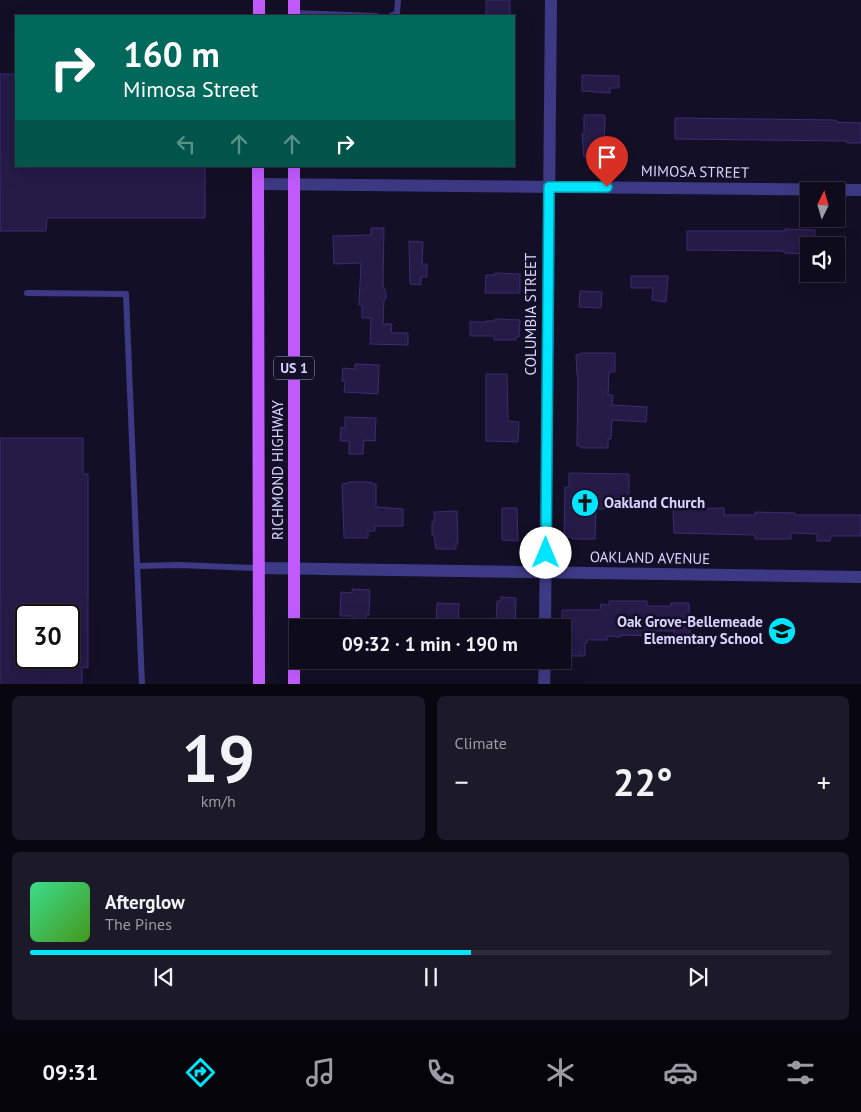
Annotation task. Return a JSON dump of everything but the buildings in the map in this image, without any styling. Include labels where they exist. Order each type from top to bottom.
[{"type":"main road","points":[[259,0],[259,15]]},
{"type":"main road","name":"RICHMOND HIGHWAY","points":[[258,167],[258,684]]},
{"type":"main road","name":"RICHMOND HIGHWAY","points":[[294,167],[294,684]]},
{"type":"street","name":"COLUMBIA STREET","points":[[545,619],[551,0]]},
{"type":"street","name":"MIMOSA STREET","points":[[258,184],[861,190]]},
{"type":"street","name":"OAKLAND AVENUE","points":[[258,568],[861,577]]},
{"type":"street","points":[[544,684],[545,669]]},
{"type":"lane","points":[[393,15],[397,13],[398,0]]},
{"type":"lane","points":[[294,10],[362,15]]},
{"type":"lane","points":[[27,293],[126,294],[142,684]]},
{"type":"lane","points":[[137,566],[178,565],[258,568]]},
{"type":"place","name":"Oakland Church","points":[[585,503]]},
{"type":"place","name":"Oak Grove-Bellemeade Elementary School","points":[[782,631]]},
{"type":"route","points":[[546,553],[549,187],[607,187]]}]
